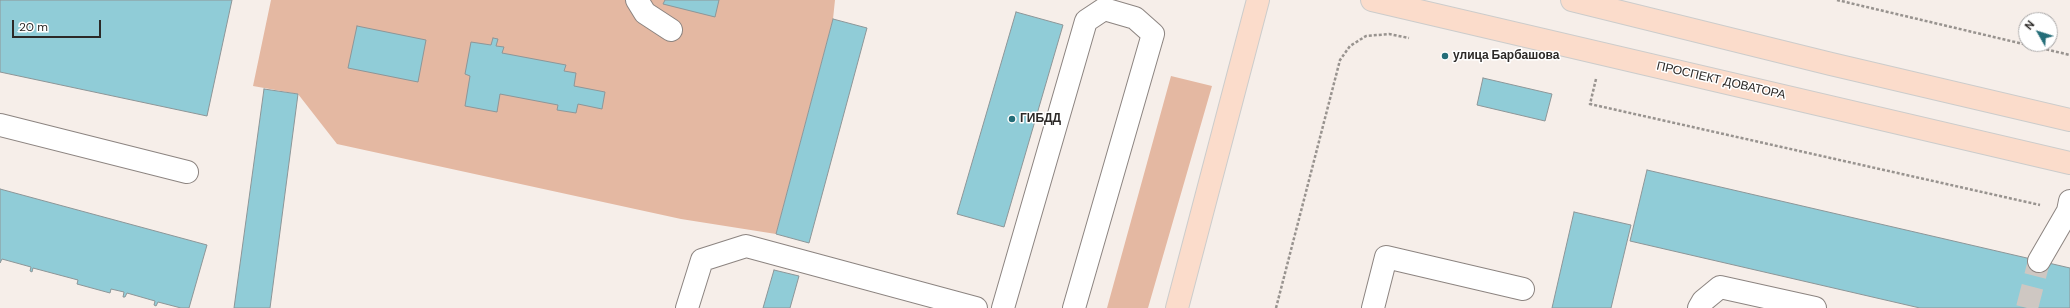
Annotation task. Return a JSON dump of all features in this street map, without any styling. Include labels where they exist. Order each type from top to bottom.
[{"type":"main road","points":[[1176,308],[1258,0]]},
{"type":"main road","name":"ПРОСПЕКТ ДОВАТОРА","points":[[1372,0],[2070,163]]},
{"type":"main road","points":[[1572,0],[1831,64],[2070,120]]},
{"type":"street","points":[[637,0],[645,13],[671,30]]},
{"type":"street","points":[[1003,308],[1086,21],[1104,9],[1135,18],[1153,34],[1074,308]]},
{"type":"street","points":[[0,125],[187,172]]},
{"type":"street","points":[[2039,261],[2069,206]]},
{"type":"street","points":[[688,308],[702,260],[746,246],[976,308]]},
{"type":"street","points":[[1373,308],[1386,257],[1523,289]]},
{"type":"street","points":[[1699,308],[1703,301],[1720,286],[1814,308]]},
{"type":"path","points":[[1837,0],[2070,54]]},
{"type":"path","points":[[1276,308],[1340,60],[1350,46],[1366,36],[1389,34],[1412,39]]},
{"type":"path","points":[[1589,76],[1596,78],[1590,104],[2069,206]]},
{"type":"shaded area","points":[[271,0],[835,0],[833,19],[776,234],[681,219],[337,144],[298,94],[253,86]]},
{"type":"shaded area","points":[[1171,76],[1212,86],[1148,308],[1107,308]]},
{"type":"building","points":[[0,0],[232,0],[207,116],[0,72]]},
{"type":"building","points":[[665,0],[719,0],[715,17],[663,4]]},
{"type":"building","points":[[1016,12],[1063,25],[1004,227],[957,214]]},
{"type":"building","points":[[833,19],[867,28],[809,243],[776,234]]},
{"type":"building","points":[[357,26],[426,40],[418,82],[348,68]]},
{"type":"building","points":[[493,38],[498,39],[496,46],[504,47],[502,53],[566,65],[564,71],[576,73],[574,86],[605,92],[602,109],[578,104],[576,113],[557,110],[558,105],[500,94],[497,112],[465,106],[470,76],[465,74],[471,42],[491,45]]},
{"type":"building","points":[[1483,78],[1552,94],[1545,121],[1477,105]]},
{"type":"building","points":[[264,89],[298,94],[270,308],[234,308]]},
{"type":"building","points":[[1647,170],[2070,268],[2070,308],[1920,308],[1630,241]]},
{"type":"building","points":[[0,189],[207,245],[189,308],[181,308],[158,302],[156,306],[154,305],[155,301],[127,293],[125,297],[123,297],[124,292],[111,289],[110,293],[77,284],[78,280],[33,268],[32,272],[30,271],[31,267],[2,259],[0,263]]},
{"type":"building","points":[[1574,212],[1631,225],[1611,308],[1552,308]]},
{"type":"building","points":[[774,270],[799,276],[790,308],[763,308]]},
{"type":"tunnel","points":[[2027,308],[2039,261]]},
{"type":"place","name":"улица Барбашова","points":[[1445,56]]},
{"type":"place","name":"ГИБДД","points":[[1012,119]]}]
